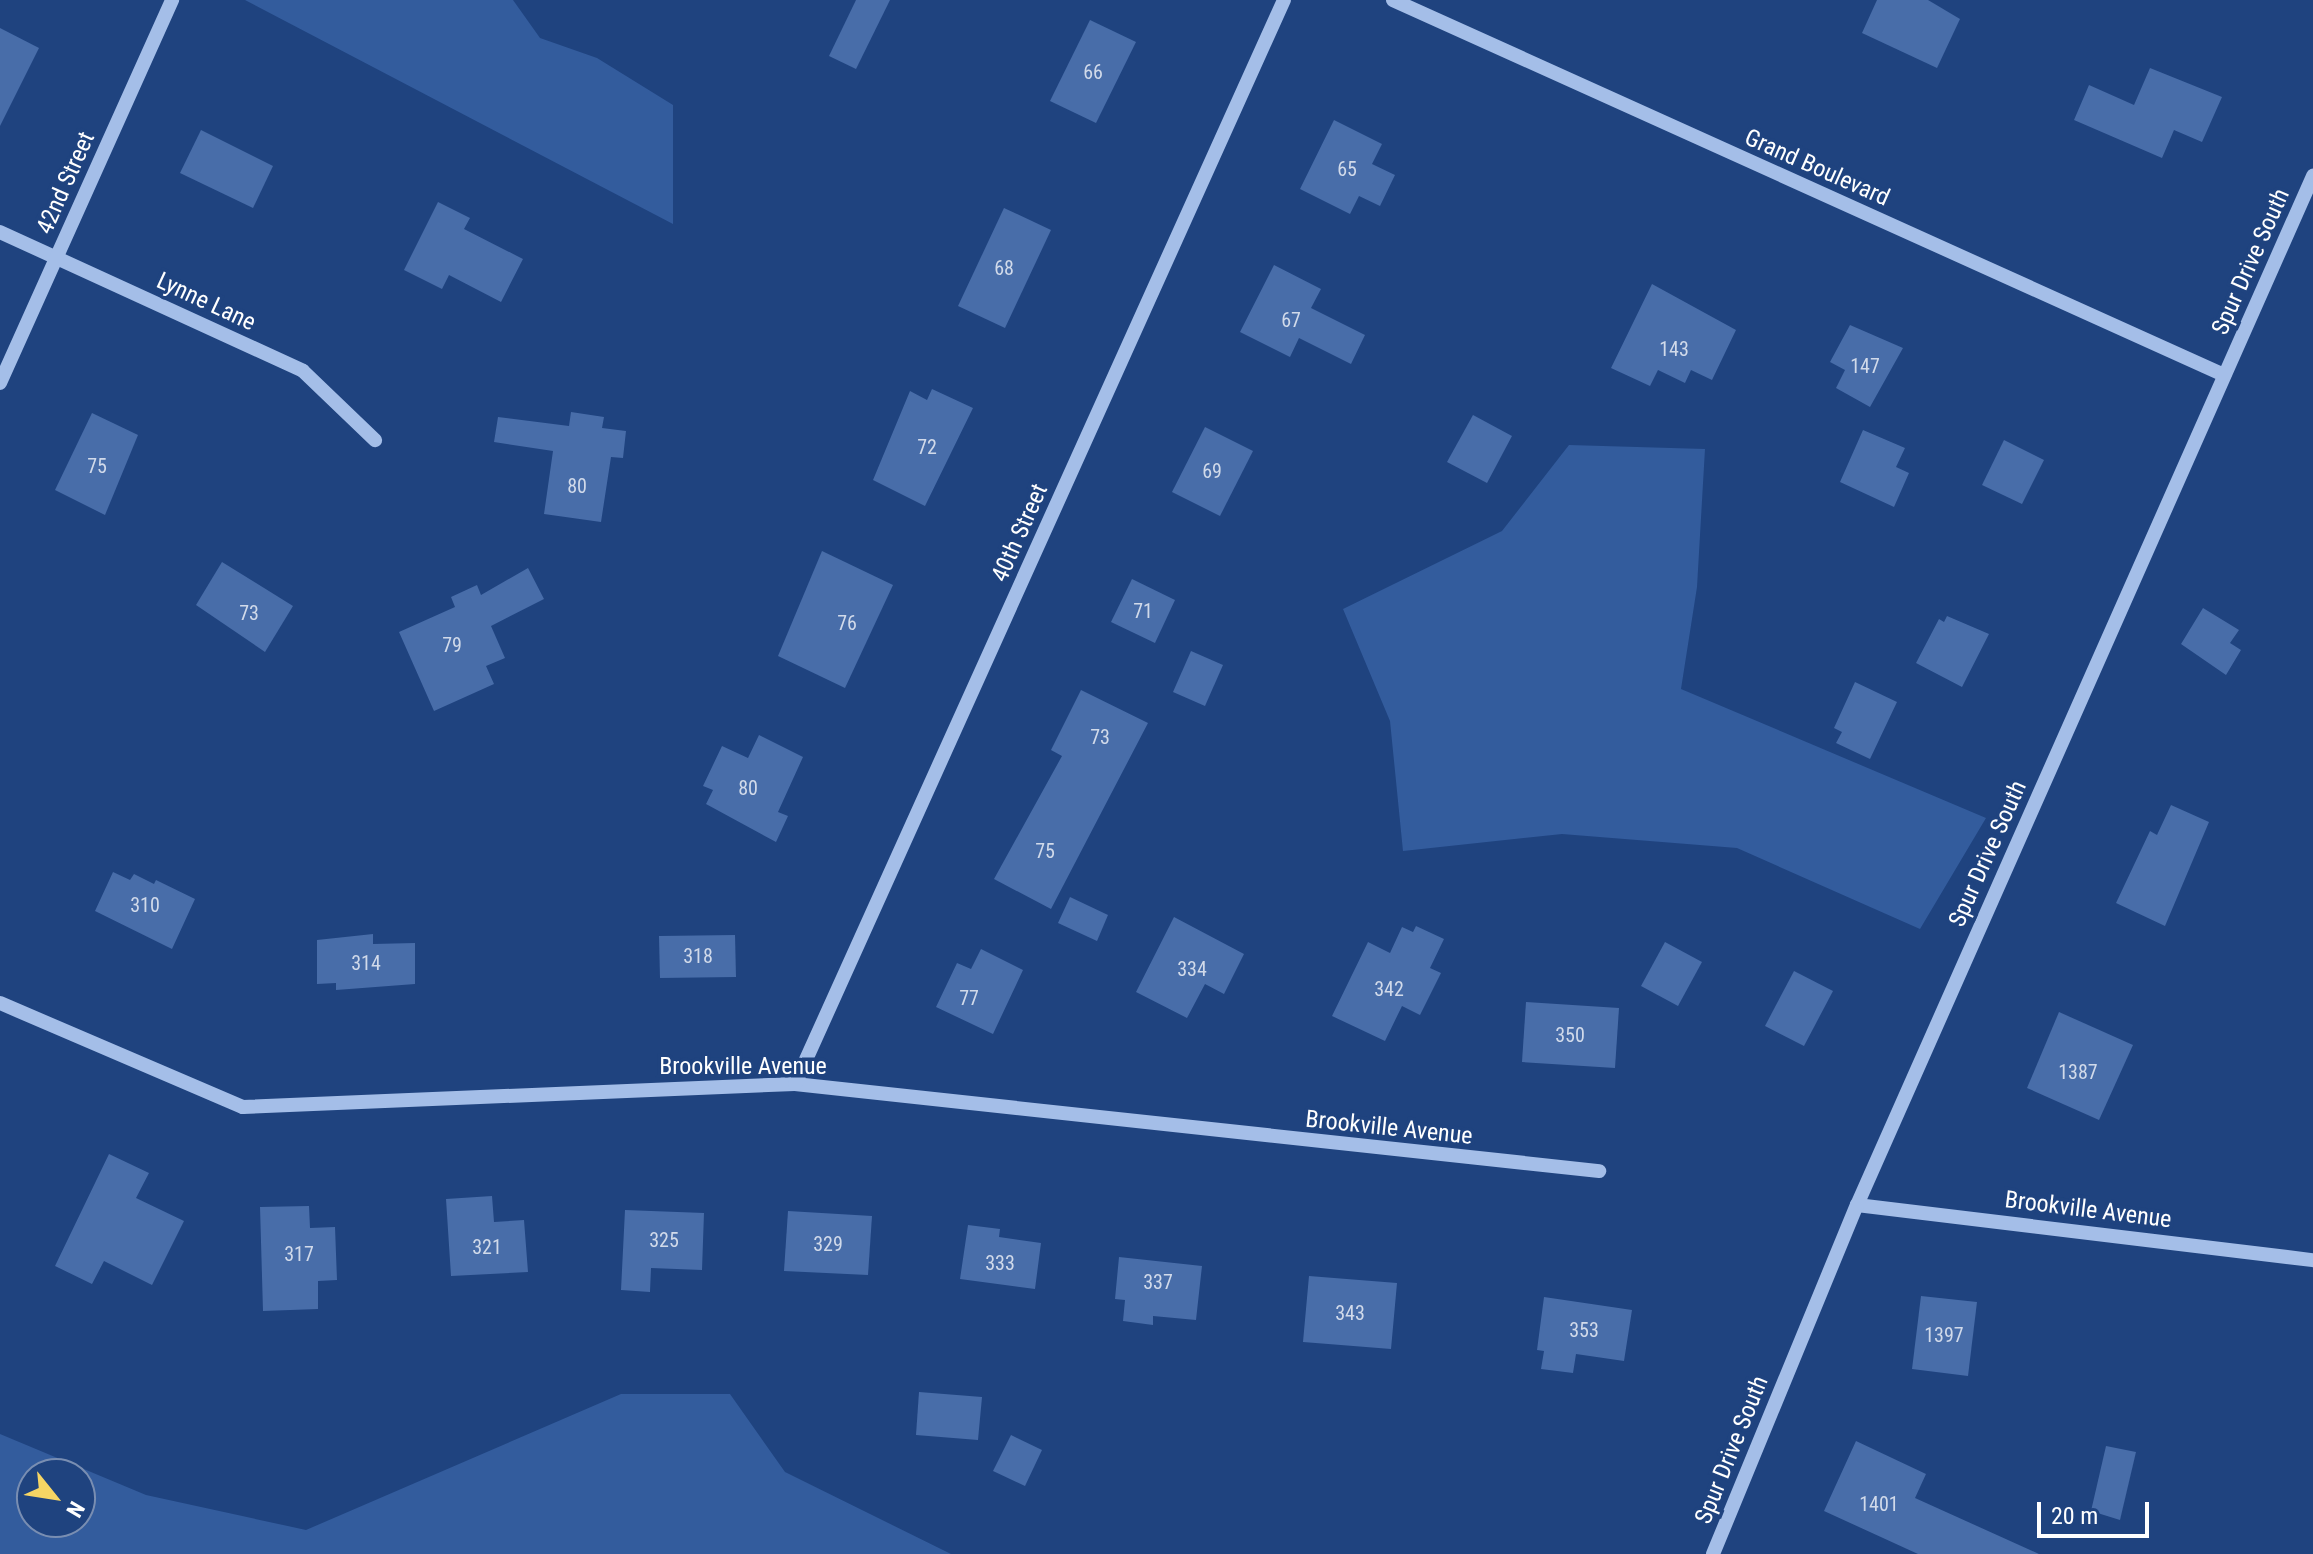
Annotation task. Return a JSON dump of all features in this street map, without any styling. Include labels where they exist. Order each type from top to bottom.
[{"type":"street","name":"42nd Street","points":[[0,383],[172,0]]},
{"type":"street","name":"40th Street","points":[[795,1084],[1284,0]]},
{"type":"street","name":"Grand Boulevard","points":[[1393,0],[2224,375]]},
{"type":"street","name":"Spur Drive South","points":[[1713,1554],[1857,1205],[2313,176]]},
{"type":"street","name":"Lynne Lane","points":[[0,232],[303,371],[375,440]]},
{"type":"street","name":"Brookville Avenue","points":[[0,1003],[243,1107],[795,1084],[1599,1171]]},
{"type":"street","name":"Brookville Avenue","points":[[1857,1205],[2313,1260]]},
{"type":"shaded area","points":[[245,0],[513,0],[540,38],[597,58],[673,105],[673,224]]},
{"type":"shaded area","points":[[1569,445],[1705,449],[1697,587],[1681,689],[1986,818],[1920,929],[1737,848],[1562,834],[1403,851],[1390,721],[1343,609],[1502,531]]},
{"type":"shaded area","points":[[621,1394],[730,1394],[785,1472],[951,1554],[0,1554],[0,1434],[57,1458],[16,1458],[16,1538],[96,1538],[96,1474],[146,1495],[306,1530]]},
{"type":"building","points":[[856,0],[890,0],[856,69],[829,56]]},
{"type":"building","points":[[1877,0],[1928,0],[1960,19],[1937,68],[1862,33]]},
{"type":"building","points":[[1090,20],[1136,42],[1096,123],[1050,101]]},
{"type":"building","points":[[0,28],[39,48],[0,126]]},
{"type":"building","points":[[2150,68],[2222,97],[2202,142],[2174,130],[2162,158],[2074,120],[2089,85],[2134,105]]},
{"type":"building","points":[[1334,120],[1382,144],[1372,164],[1395,175],[1380,206],[1359,196],[1350,214],[1300,189]]},
{"type":"building","points":[[201,130],[273,166],[253,208],[180,173]]},
{"type":"building","points":[[438,202],[470,218],[464,229],[523,259],[501,302],[449,275],[442,289],[404,270]]},
{"type":"building","points":[[1004,208],[1051,230],[1005,328],[958,306]]},
{"type":"building","points":[[1274,265],[1321,289],[1311,308],[1365,335],[1351,364],[1299,338],[1290,357],[1240,332]]},
{"type":"building","points":[[1652,284],[1736,330],[1712,380],[1691,370],[1685,383],[1658,370],[1650,386],[1611,368]]},
{"type":"building","points":[[1850,325],[1903,348],[1870,407],[1836,388],[1845,370],[1830,362]]},
{"type":"building","points":[[932,389],[973,408],[925,506],[873,480],[910,391],[927,400]]},
{"type":"building","points":[[571,412],[604,417],[602,428],[626,431],[623,458],[611,457],[601,522],[544,514],[553,451],[494,442],[498,417],[569,426]]},
{"type":"building","points":[[92,413],[138,435],[105,515],[55,490]]},
{"type":"building","points":[[1473,415],[1512,436],[1487,483],[1447,462]]},
{"type":"building","points":[[1205,427],[1253,451],[1220,516],[1172,492]]},
{"type":"building","points":[[1863,430],[1905,448],[1896,467],[1909,473],[1894,507],[1840,482]]},
{"type":"building","points":[[2004,440],[2044,460],[2022,504],[1982,485]]},
{"type":"building","points":[[822,551],[893,585],[845,688],[778,656]]},
{"type":"building","points":[[222,562],[293,606],[265,652],[196,605]]},
{"type":"building","points":[[528,568],[544,599],[491,626],[505,658],[486,666],[494,684],[434,711],[399,632],[455,607],[451,597],[477,585],[481,595]]},
{"type":"building","points":[[1132,579],[1175,600],[1155,643],[1111,622]]},
{"type":"building","points":[[2203,608],[2239,630],[2230,643],[2241,650],[2226,675],[2181,644]]},
{"type":"building","points":[[1947,616],[1989,634],[1962,687],[1916,663],[1939,619],[1944,622]]},
{"type":"building","points":[[1191,651],[1223,665],[1205,706],[1173,692]]},
{"type":"building","points":[[1855,682],[1897,702],[1870,759],[1836,743],[1842,732],[1834,728]]},
{"type":"building","points":[[1081,690],[1148,723],[1051,909],[994,879],[1062,756],[1051,750]]},
{"type":"building","points":[[759,735],[803,757],[778,812],[788,816],[776,842],[706,804],[713,790],[703,786],[722,746],[748,758]]},
{"type":"building","points":[[2171,805],[2209,822],[2165,926],[2116,903],[2150,831],[2157,835]]},
{"type":"building","points":[[113,872],[130,880],[134,874],[154,884],[156,880],[195,899],[172,949],[95,911]]},
{"type":"building","points":[[1070,897],[1108,915],[1097,941],[1058,923]]},
{"type":"building","points":[[1174,917],[1244,954],[1224,994],[1205,984],[1187,1018],[1136,992]]},
{"type":"building","points":[[1416,926],[1444,939],[1430,968],[1441,973],[1420,1015],[1402,1006],[1385,1041],[1332,1016],[1368,942],[1390,953],[1402,927],[1413,932]]},
{"type":"building","points":[[373,934],[373,944],[415,943],[415,984],[336,990],[336,983],[317,984],[317,940]]},
{"type":"building","points":[[735,935],[736,977],[660,978],[659,936]]},
{"type":"building","points":[[1665,942],[1702,962],[1678,1006],[1641,986]]},
{"type":"building","points":[[981,949],[1023,970],[993,1034],[936,1007],[957,963],[971,969]]},
{"type":"building","points":[[1794,971],[1833,991],[1804,1046],[1765,1026]]},
{"type":"building","points":[[1526,1002],[1619,1008],[1615,1068],[1522,1062]]},
{"type":"building","points":[[2059,1012],[2133,1045],[2099,1120],[2027,1088]]},
{"type":"building","points":[[109,1154],[149,1173],[136,1198],[184,1221],[152,1285],[104,1261],[92,1284],[55,1266]]},
{"type":"building","points":[[492,1196],[494,1222],[524,1220],[528,1272],[451,1276],[446,1199]]},
{"type":"building","points":[[309,1206],[310,1228],[335,1227],[337,1280],[318,1281],[318,1309],[263,1311],[260,1207]]},
{"type":"building","points":[[625,1210],[704,1213],[702,1270],[651,1268],[650,1292],[621,1290]]},
{"type":"building","points":[[788,1211],[872,1216],[868,1275],[784,1271]]},
{"type":"building","points":[[968,1225],[1000,1229],[999,1237],[1041,1243],[1035,1289],[960,1279]]},
{"type":"building","points":[[1119,1257],[1202,1266],[1196,1320],[1153,1316],[1153,1325],[1123,1321],[1125,1300],[1115,1299]]},
{"type":"building","points":[[1309,1276],[1397,1283],[1391,1349],[1303,1342]]},
{"type":"building","points":[[1921,1296],[1977,1302],[1968,1376],[1912,1369]]},
{"type":"building","points":[[1544,1297],[1632,1310],[1624,1361],[1576,1354],[1573,1373],[1541,1369],[1544,1351],[1537,1350]]},
{"type":"building","points":[[919,1392],[982,1397],[978,1440],[916,1435]]},
{"type":"building","points":[[1011,1435],[1042,1450],[1025,1486],[993,1471]]},
{"type":"building","points":[[1856,1441],[1926,1474],[1915,1498],[2039,1554],[1918,1554],[1824,1511]]},
{"type":"building","points":[[2106,1446],[2136,1452],[2120,1520],[2091,1511]]}]
